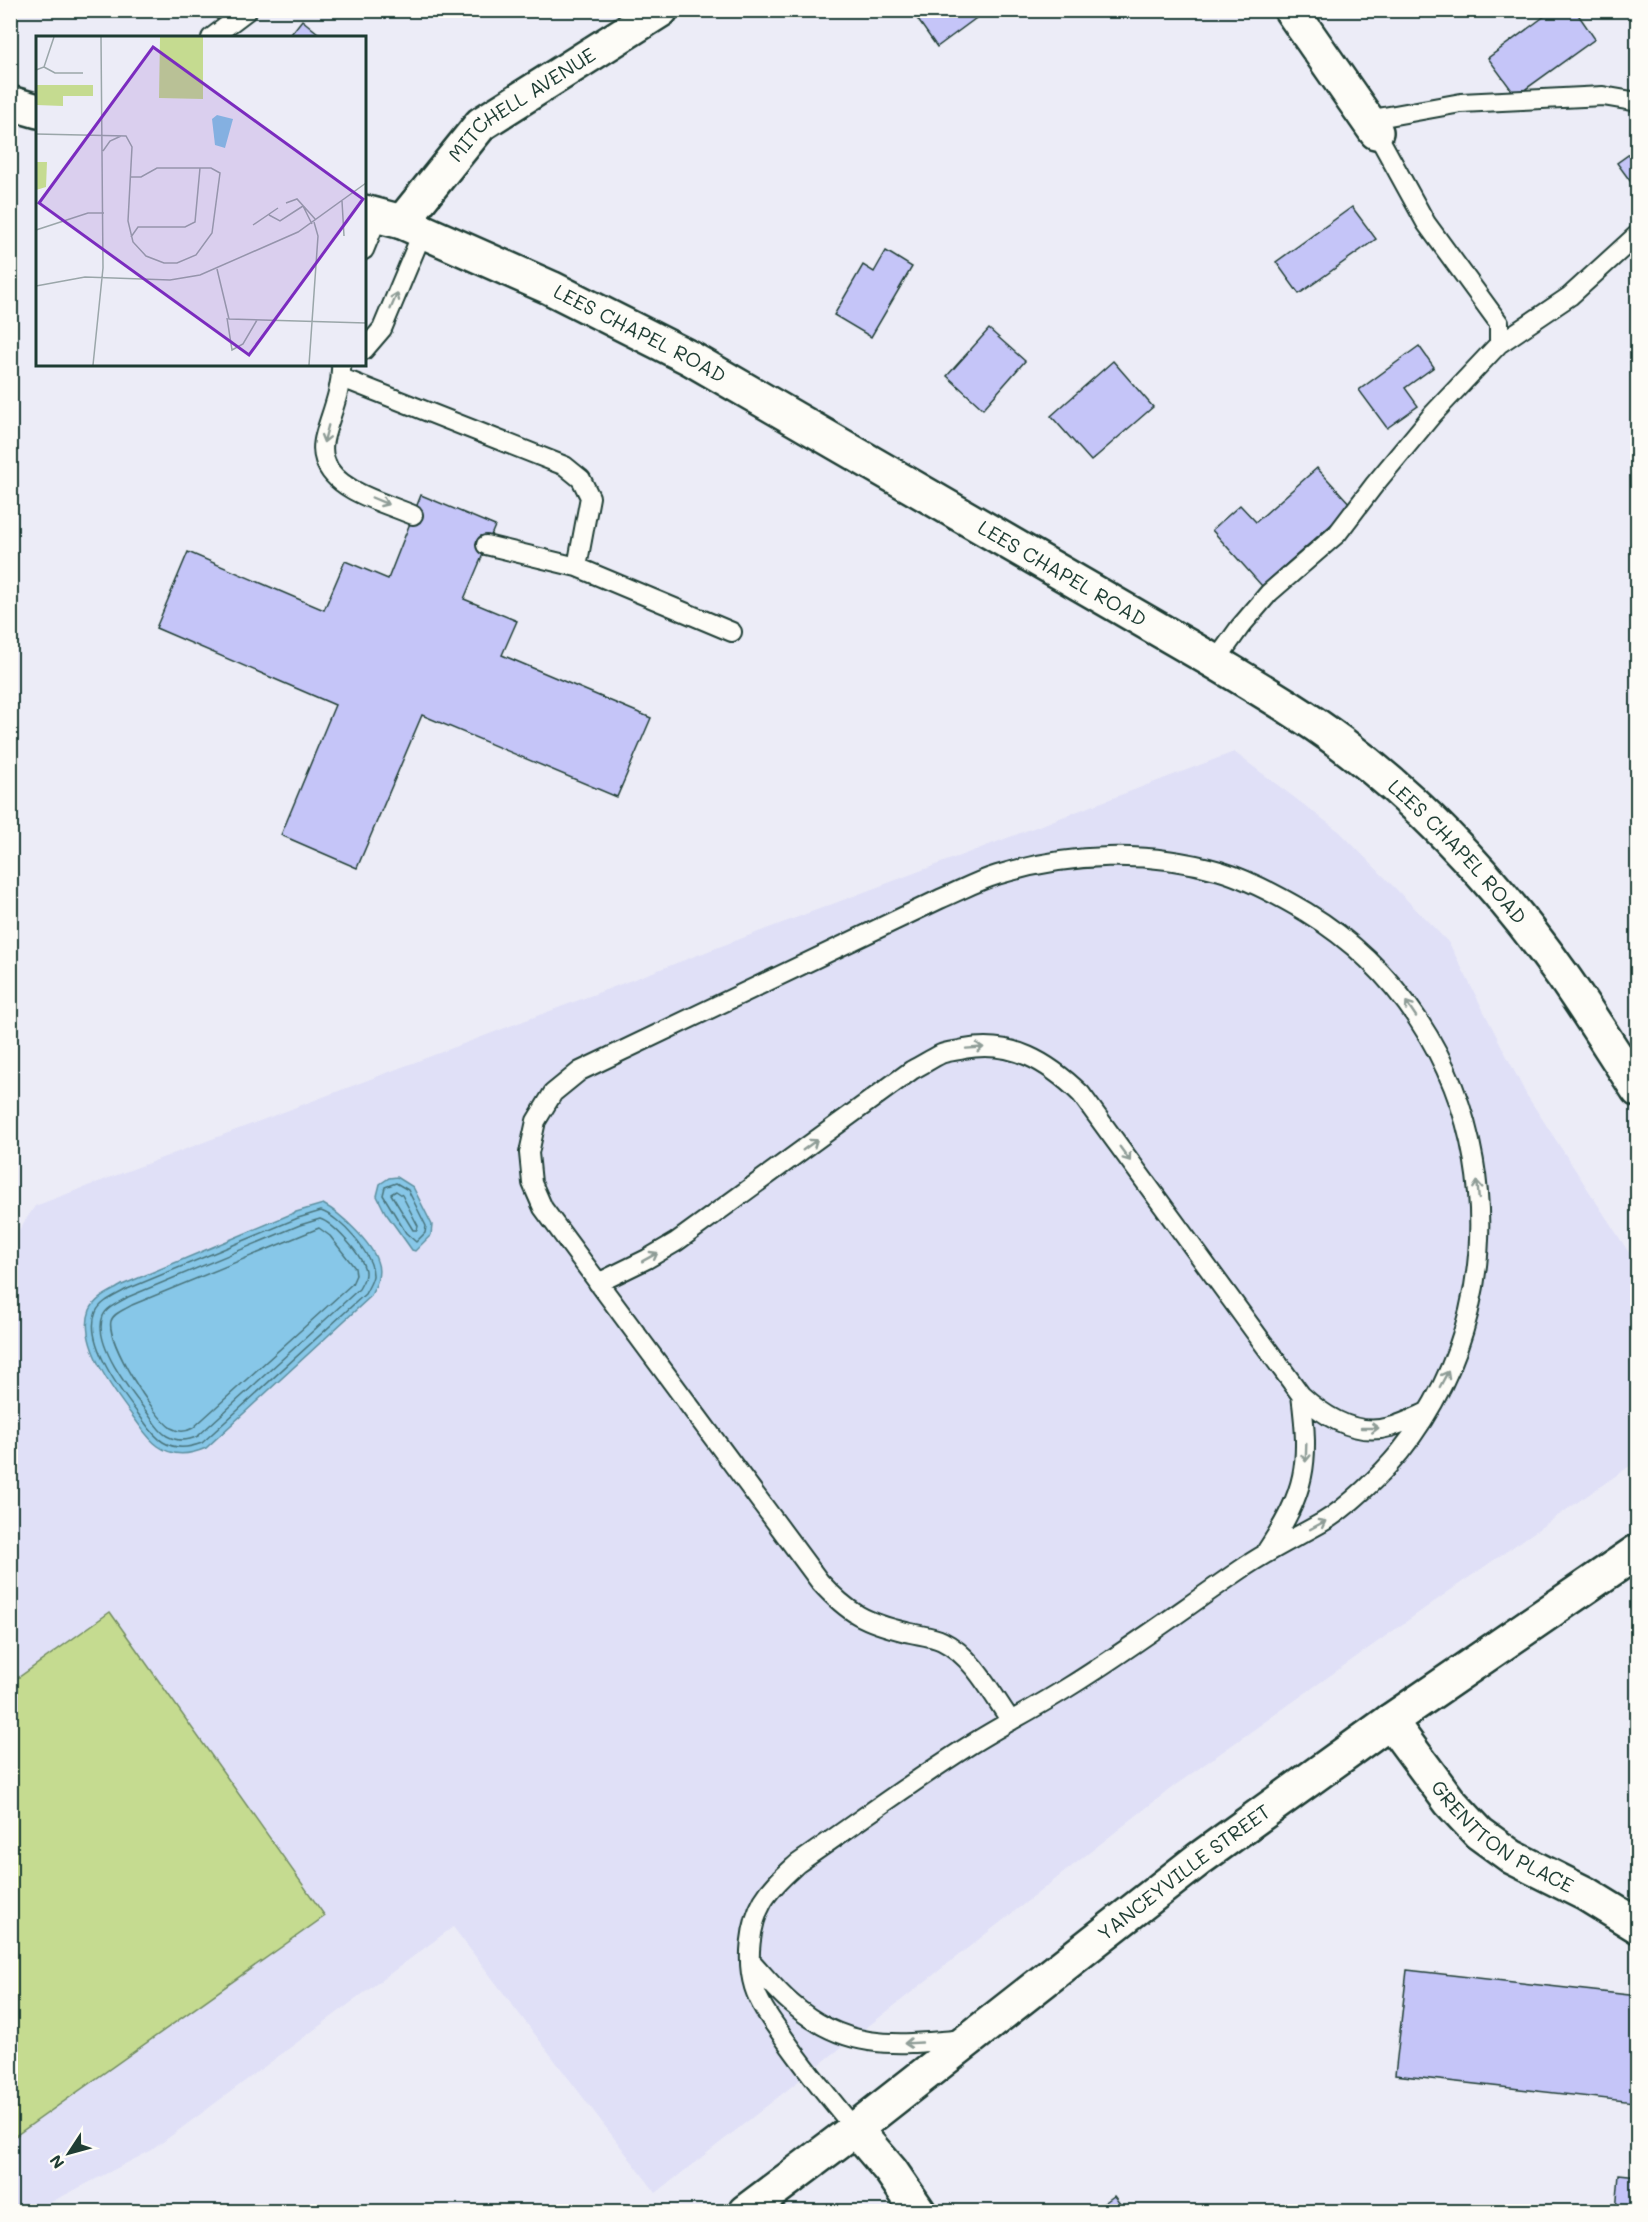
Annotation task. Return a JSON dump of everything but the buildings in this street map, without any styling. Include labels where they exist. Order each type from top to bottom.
[{"type":"main road","name":"MITCHELL AVENUE","points":[[392,221],[481,124],[661,10]]},
{"type":"main road","points":[[1291,10],[1371,126]]},
{"type":"main road","points":[[10,103],[36,110]]},
{"type":"main road","name":"LEES CHAPEL ROAD","points":[[392,221],[550,288],[690,358],[1215,662],[1281,702],[1341,743],[1395,787],[1442,831],[1486,878],[1564,977],[1638,1090]]},
{"type":"main road","name":"YANCEYVILLE STREET","points":[[745,2211],[855,2129],[1199,1859],[1390,1721],[1638,1551]]},
{"type":"main road","name":"GRENTTON PLACE","points":[[1390,1721],[1450,1802],[1479,1833],[1512,1857],[1586,1894],[1638,1926]]},
{"type":"main road","points":[[855,2129],[891,2171],[919,2211]]},
{"type":"lane","points":[[214,36],[248,10]]},
{"type":"lane","points":[[1499,344],[1498,323],[1426,223],[1371,126],[1461,103],[1603,96],[1638,102]]},
{"type":"lane","points":[[366,248],[392,221]]},
{"type":"lane","points":[[366,349],[382,329],[392,221]]},
{"type":"lane","points":[[1215,662],[1240,627],[1269,593],[1337,534],[1433,414],[1499,344],[1570,296],[1638,234]]},
{"type":"lane","points":[[413,515],[348,488],[332,475],[324,459],[323,443],[346,369],[565,466],[581,479],[590,497],[577,567]]},
{"type":"lane","points":[[486,545],[577,567],[732,632]]},
{"type":"lane","points":[[855,2129],[812,2078],[764,2009],[754,1986],[750,1960],[753,1932],[763,1902],[777,1882],[797,1864],[968,1746],[1011,1721],[1071,1686],[1266,1552],[1327,1520],[1365,1488],[1400,1452],[1448,1372],[1465,1329],[1475,1279],[1480,1218],[1473,1153],[1462,1109],[1440,1056],[1408,1005],[1375,965],[1328,925],[1275,893],[1221,871],[1165,859],[1107,856],[1051,861],[993,876],[940,899],[580,1071],[554,1093],[536,1121],[529,1153],[532,1183],[543,1208],[813,1573],[839,1604],[858,1617],[880,1626],[941,1640],[958,1651],[973,1667],[1011,1721]]},
{"type":"lane","points":[[598,1283],[676,1242],[912,1070],[943,1053],[972,1048],[1001,1047],[1033,1057],[1061,1074],[1081,1094],[1301,1395],[1320,1413],[1341,1424],[1365,1430],[1389,1428],[1425,1413]]},
{"type":"lane","points":[[1266,1552],[1284,1524],[1297,1497],[1305,1465],[1307,1436],[1301,1395]]},
{"type":"lane","points":[[750,1960],[790,2002],[812,2020],[838,2033],[864,2042],[891,2044],[971,2038]]},
{"type":"shaded area","points":[[1234,752],[1340,832],[1449,943],[1526,1094],[1637,1265],[1637,1461],[1174,1786],[656,2193],[453,1927],[152,2150],[34,2211],[11,2212],[10,1243],[35,1206]]},
{"type":"green space","points":[[110,1612],[325,1916],[11,2139],[11,1683]]},
{"type":"water","points":[[397,1177],[413,1187],[432,1225],[431,1235],[415,1251],[385,1212],[377,1196],[380,1184],[389,1178]]},
{"type":"water","points":[[323,1204],[354,1229],[374,1253],[379,1275],[370,1297],[206,1448],[182,1454],[164,1450],[148,1436],[126,1408],[100,1367],[93,1352],[87,1323],[93,1305],[122,1285],[296,1212]]}]
